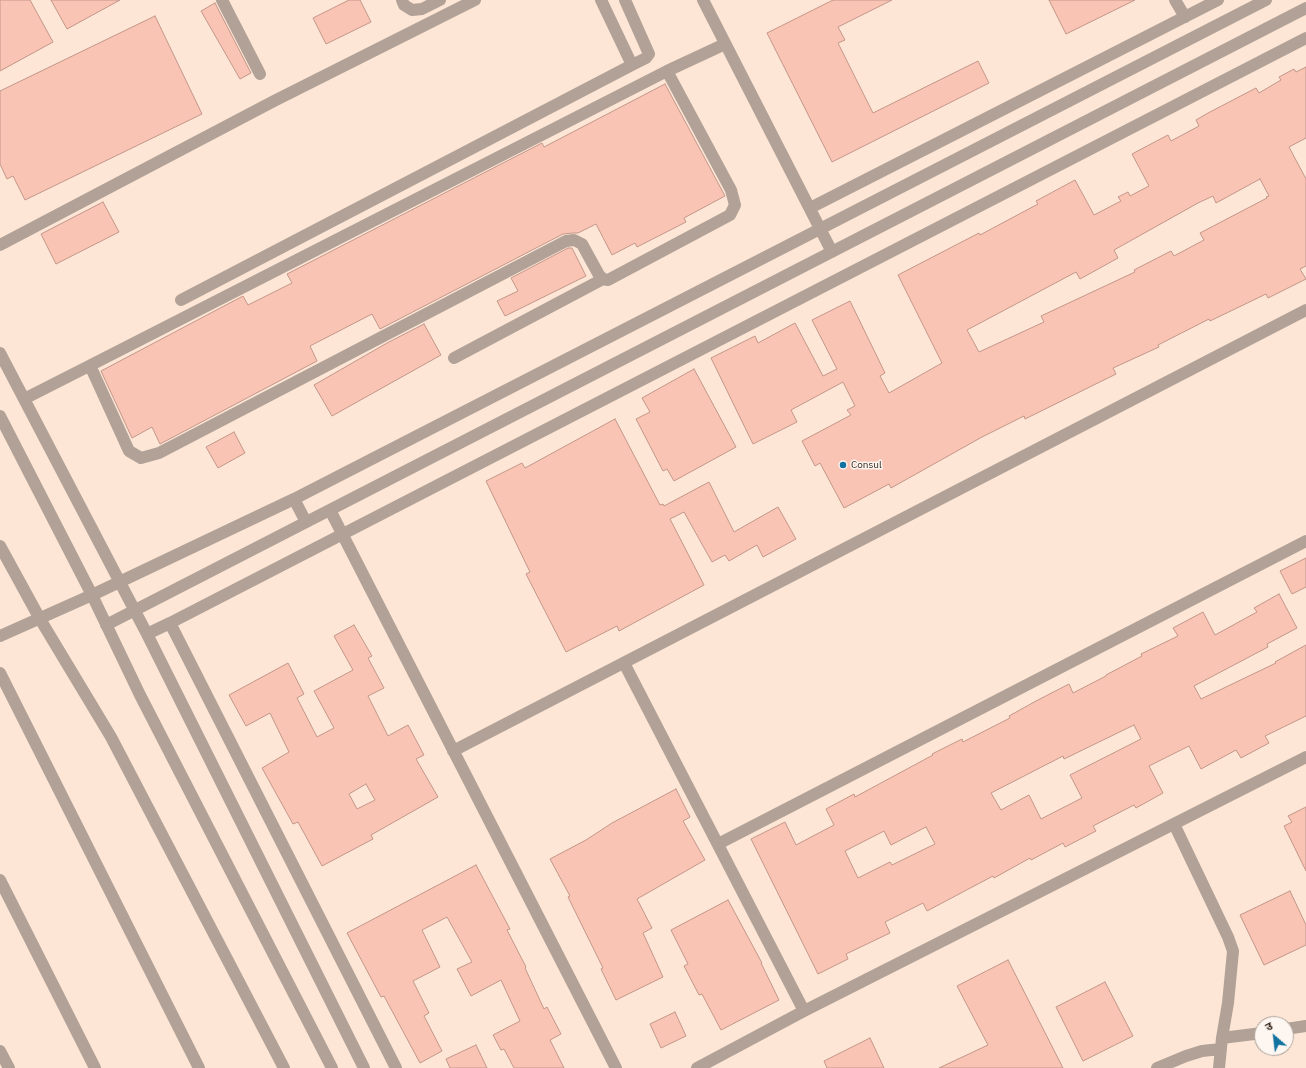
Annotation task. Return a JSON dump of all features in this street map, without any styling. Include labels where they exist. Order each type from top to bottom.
[{"type":"street","points":[[222,0],[260,74]]},
{"type":"street","points":[[402,0],[404,5],[412,10],[422,9],[440,0]]},
{"type":"street","points":[[0,245],[274,101],[475,0]]},
{"type":"street","points":[[601,0],[632,65]]},
{"type":"street","points":[[181,300],[646,58],[649,54],[625,0]]},
{"type":"street","points":[[703,0],[832,252]]},
{"type":"street","points":[[1175,0],[1185,17]]},
{"type":"street","points":[[810,208],[1218,0]]},
{"type":"street","points":[[0,636],[120,582],[294,499],[1266,0]]},
{"type":"street","points":[[106,625],[1306,8]]},
{"type":"street","points":[[147,634],[1306,38]]},
{"type":"street","points":[[24,399],[666,70],[725,44]]},
{"type":"street","points":[[454,358],[603,279],[608,280],[730,215],[735,205],[731,190],[666,70]]},
{"type":"street","points":[[90,366],[129,451],[141,458],[159,453],[566,241],[574,240],[582,244],[599,275],[603,279]]},
{"type":"street","points":[[453,751],[1306,310]]},
{"type":"street","points":[[0,353],[147,634],[364,1068]]},
{"type":"street","points":[[0,416],[92,595],[140,695],[332,1068]]},
{"type":"street","points":[[294,499],[306,522]]},
{"type":"street","points":[[330,510],[616,1068]]},
{"type":"street","points":[[718,844],[1306,541]]},
{"type":"street","points":[[0,546],[40,619],[111,737],[284,1068]]},
{"type":"street","points":[[170,623],[396,1068]]},
{"type":"street","points":[[624,663],[804,1011]]},
{"type":"street","points":[[0,673],[199,1068]]},
{"type":"street","points":[[701,1067],[804,1011],[1306,757]]},
{"type":"street","points":[[1174,824],[1228,937],[1233,951],[1228,1003],[1221,1043],[1219,1068]]},
{"type":"street","points":[[0,880],[95,1068]]},
{"type":"street","points":[[1294,1028],[1306,1026]]},
{"type":"street","points":[[1157,1068],[1221,1043],[1254,1035]]},
{"type":"street","points":[[0,1051],[9,1068]]},
{"type":"building","points":[[0,0],[30,0],[53,42],[0,71]]},
{"type":"building","points":[[51,0],[120,0],[67,29]]},
{"type":"building","points":[[349,0],[360,0],[371,22],[326,44],[313,18]]},
{"type":"building","points":[[833,0],[892,0],[838,27],[845,40],[838,43],[873,113],[978,61],[989,83],[832,162],[767,33]]},
{"type":"building","points":[[1049,0],[1135,0],[1066,34]]},
{"type":"building","points":[[215,3],[251,73],[240,79],[201,11]]},
{"type":"building","points":[[155,16],[202,114],[25,200],[13,176],[7,179],[0,164],[0,91]]},
{"type":"building","points":[[1306,67],[1306,138],[1289,147],[1306,179],[1306,266],[1300,269],[1306,279],[1268,298],[1266,294],[1210,321],[1209,319],[1158,345],[1159,347],[1113,368],[1116,374],[1025,419],[1024,416],[982,437],[891,488],[889,484],[844,508],[820,463],[815,466],[802,441],[851,415],[847,410],[855,406],[843,382],[791,410],[797,422],[753,444],[711,358],[755,336],[758,343],[795,323],[823,376],[837,369],[812,320],[850,301],[885,373],[880,376],[889,393],[942,363],[898,275],[979,233],[980,235],[1038,204],[1036,201],[1075,180],[1094,215],[1121,201],[1118,197],[1128,192],[1130,196],[1149,186],[1132,154],[1168,135],[1171,141],[1199,126],[1196,120],[1208,113],[1256,88],[1259,93],[1281,80],[1279,77],[1294,69],[1296,72]],"holes":[[[1260,179],[1269,196],[1200,233],[1204,240],[1174,256],[1171,251],[1134,270],[1135,272],[1041,316],[1044,322],[979,352],[967,330],[1076,272],[1080,279],[1118,258],[1114,250],[1213,196],[1216,203]]]},
{"type":"building","points":[[665,84],[725,196],[684,218],[686,222],[637,247],[635,243],[612,255],[596,224],[578,233],[563,234],[380,329],[372,314],[310,346],[317,361],[160,444],[152,427],[132,438],[101,371],[243,296],[248,305],[292,283],[287,274],[542,143],[544,147]]},
{"type":"building","points":[[103,202],[119,232],[56,264],[41,234]]},
{"type":"building","points":[[568,248],[572,248],[586,276],[505,316],[497,301],[518,291],[511,278]]},
{"type":"building","points":[[424,324],[441,355],[332,416],[314,385],[387,343]]},
{"type":"building","points":[[694,369],[736,447],[674,481],[667,469],[663,471],[636,419],[650,412],[642,398]]},
{"type":"building","points":[[615,419],[660,505],[663,504],[664,506],[709,482],[734,532],[778,507],[796,539],[763,557],[757,545],[729,561],[725,555],[712,562],[684,512],[670,519],[704,585],[619,631],[617,626],[566,652],[526,574],[530,572],[486,481],[522,463],[525,468]]},
{"type":"building","points":[[234,432],[245,453],[218,468],[206,447]]},
{"type":"building","points":[[1306,558],[1306,587],[1292,594],[1280,571]]},
{"type":"building","points":[[1279,594],[1297,628],[1267,644],[1268,647],[1194,686],[1201,699],[1276,663],[1275,662],[1306,645],[1306,716],[1265,736],[1269,743],[1241,758],[1236,750],[1201,769],[1189,746],[1149,766],[1163,793],[1136,808],[1134,805],[1093,826],[1096,831],[1065,847],[1063,843],[1031,860],[1030,858],[994,878],[993,876],[927,911],[923,903],[885,922],[890,933],[846,954],[848,959],[818,974],[751,839],[785,822],[796,845],[834,825],[826,809],[854,794],[855,797],[962,739],[963,742],[1010,718],[1009,716],[1069,684],[1073,693],[1106,676],[1142,656],[1141,654],[1178,636],[1173,628],[1203,612],[1215,635],[1257,612],[1254,608]],"holes":[[[1134,725],[1141,739],[1070,775],[1082,798],[1041,819],[1029,795],[1001,810],[991,793],[1063,756],[1064,759]],[[926,827],[935,844],[892,865],[890,862],[858,878],[845,851],[884,831],[891,845]]]},
{"type":"building","points":[[354,625],[372,656],[368,658],[384,688],[368,696],[388,736],[408,725],[424,755],[416,759],[438,797],[371,835],[373,839],[322,866],[298,822],[293,824],[262,768],[289,752],[270,713],[246,726],[229,695],[288,663],[304,694],[297,698],[317,737],[334,728],[314,691],[353,670],[334,636]],"holes":[[[366,784],[375,800],[357,809],[349,794]]]},
{"type":"building","points":[[676,789],[690,817],[683,821],[705,860],[637,899],[652,928],[643,933],[663,977],[616,1000],[601,969],[603,968],[568,897],[570,896],[550,859],[586,840],[612,823]]},
{"type":"building","points":[[1306,807],[1306,871],[1284,826],[1292,822],[1288,816]]},
{"type":"building","points":[[476,865],[510,929],[507,930],[526,967],[525,968],[544,1009],[547,1007],[561,1034],[550,1040],[564,1068],[514,1068],[504,1049],[501,1050],[493,1035],[520,1021],[501,980],[471,996],[457,969],[472,962],[447,917],[422,930],[440,967],[413,981],[429,1013],[424,1016],[442,1051],[420,1063],[384,996],[381,997],[347,933]]},
{"type":"building","points":[[1290,891],[1306,925],[1306,945],[1264,965],[1240,915]]},
{"type":"building","points":[[728,900],[762,963],[779,1000],[721,1030],[702,994],[699,995],[684,966],[688,964],[671,930]]},
{"type":"building","points":[[1008,960],[1063,1068],[939,1068],[988,1045],[957,986]]},
{"type":"building","points":[[1105,982],[1133,1036],[1083,1061],[1056,1007]]},
{"type":"building","points":[[675,1012],[686,1036],[661,1048],[650,1024]]},
{"type":"building","points":[[870,1038],[884,1068],[827,1068],[824,1061]]},
{"type":"building","points":[[476,1045],[487,1068],[450,1068],[446,1059]]},
{"type":"place","name":"Consul","points":[[843,465]]}]
